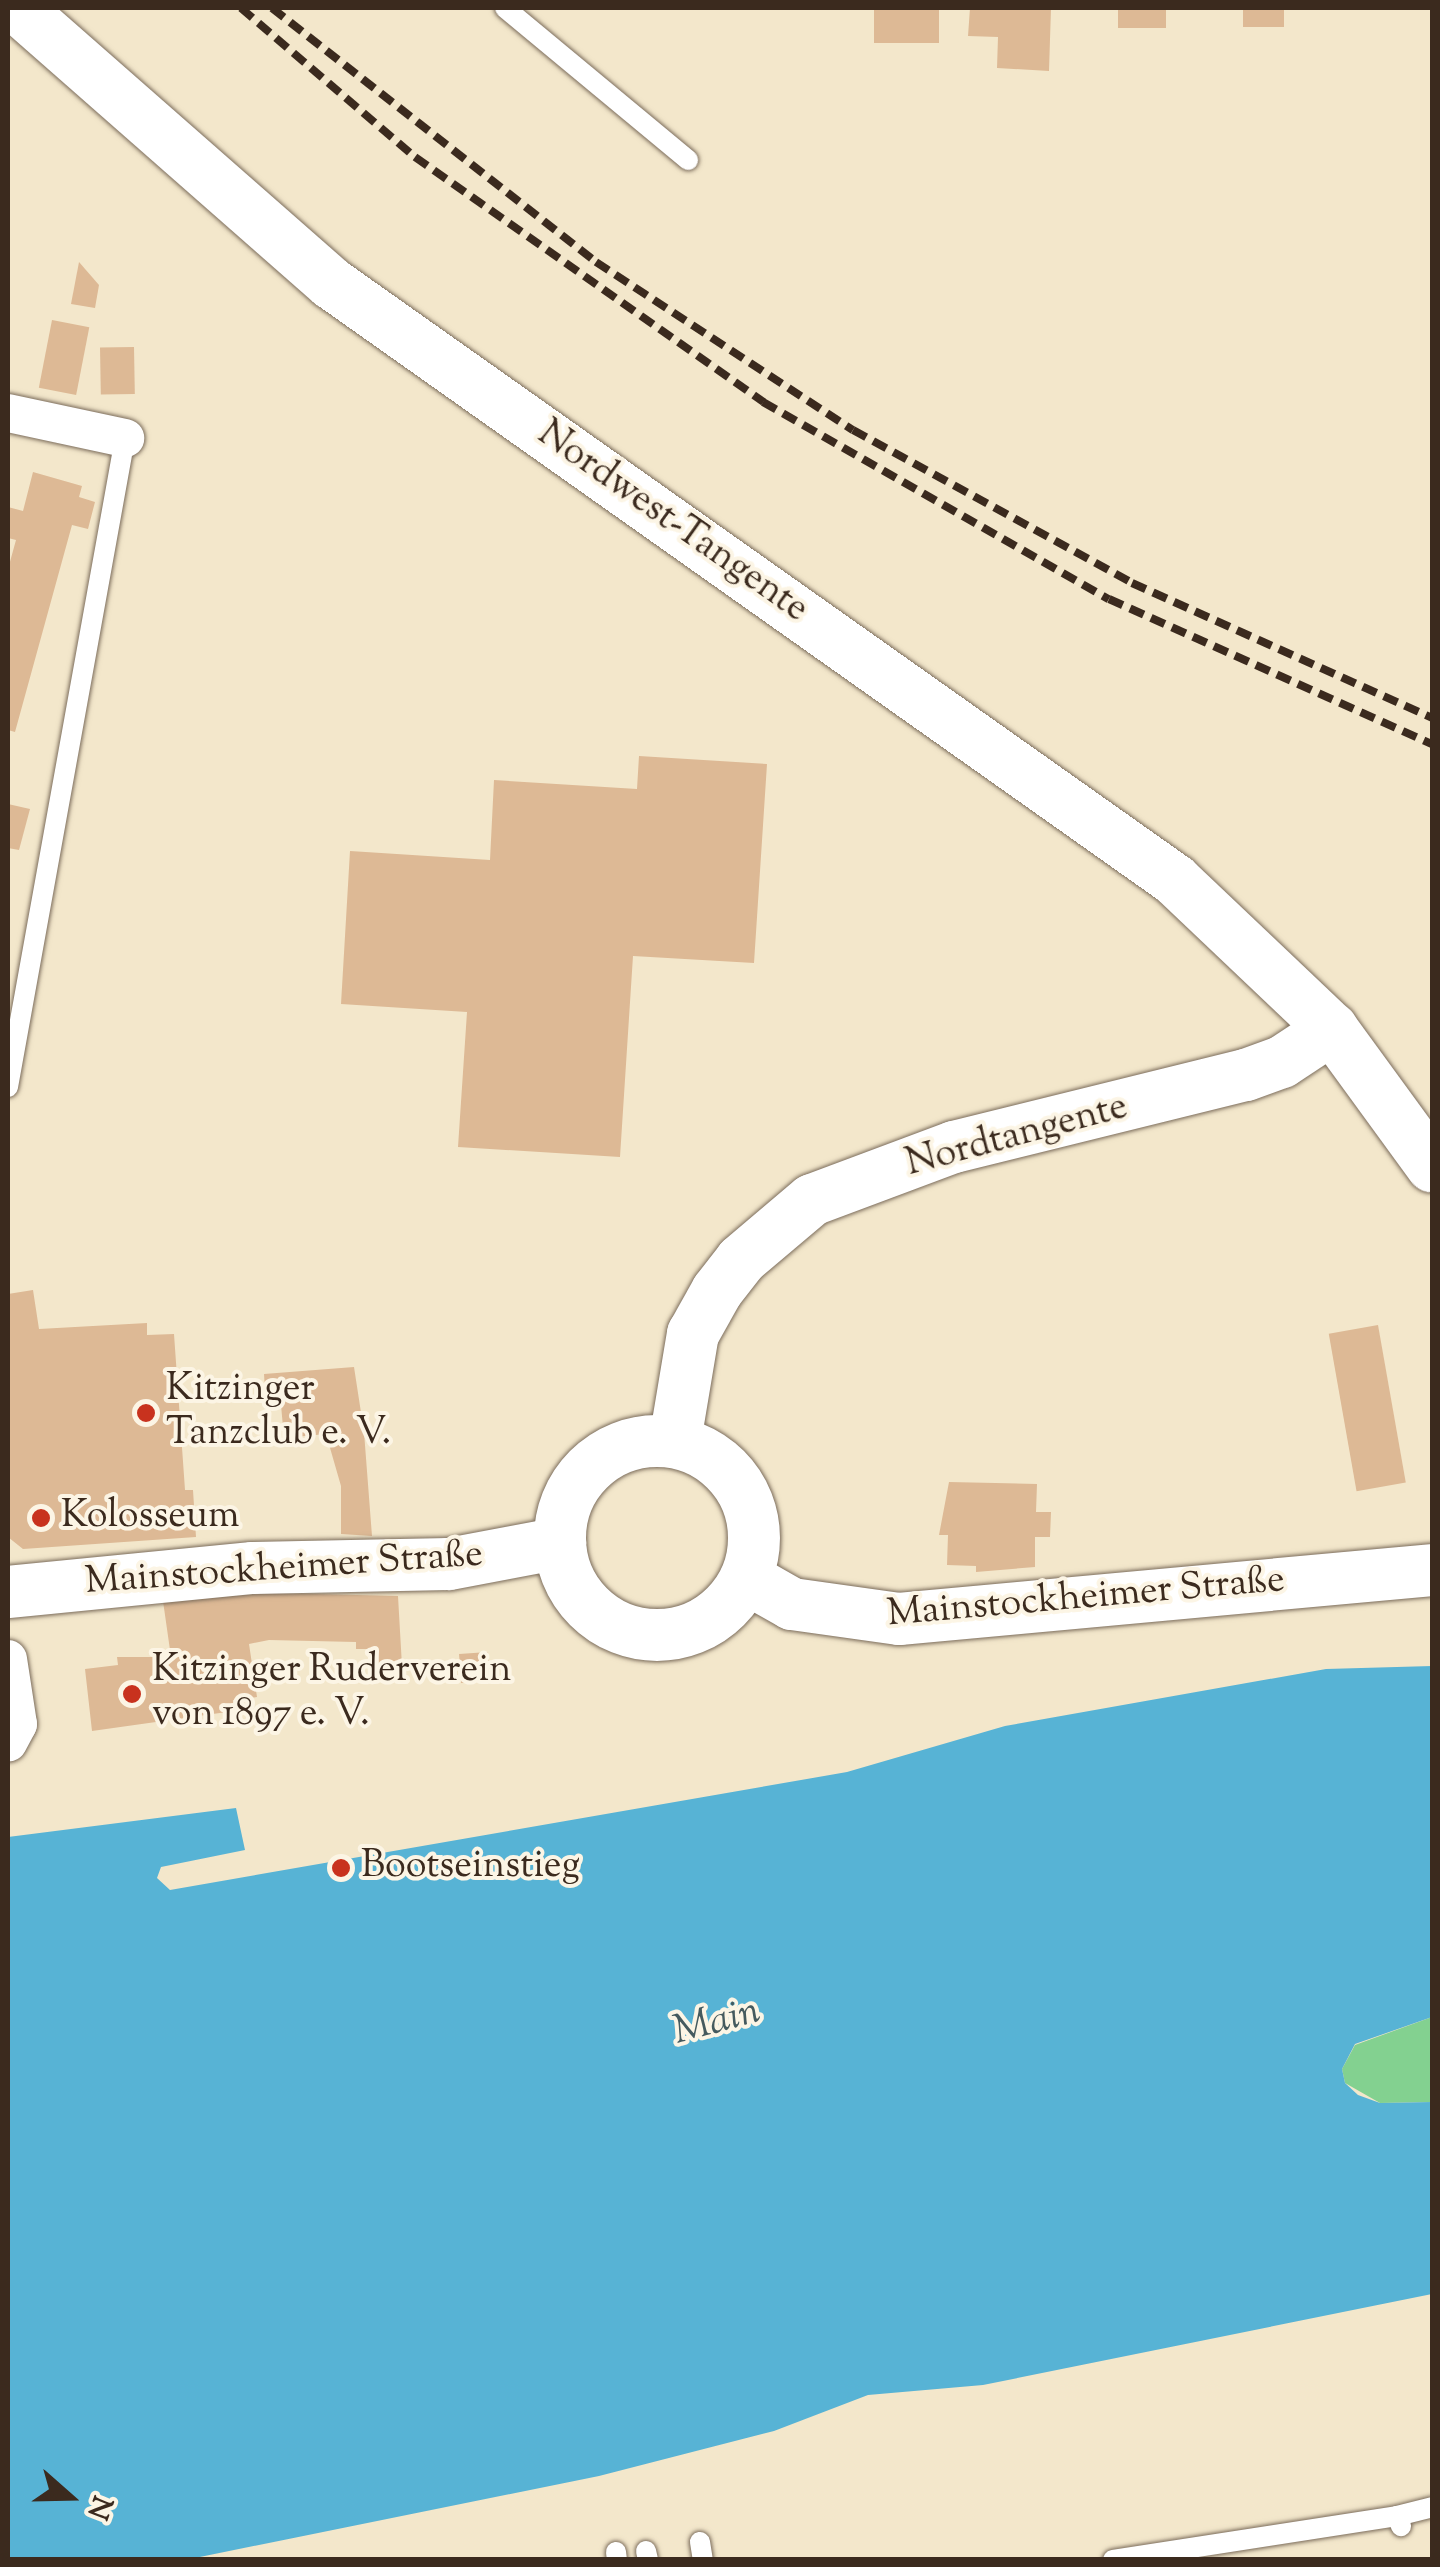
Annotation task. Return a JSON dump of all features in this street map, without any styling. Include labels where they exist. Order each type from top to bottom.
[{"type":"main road","name":"Nordwest-Tangente","points":[[18,8],[331,283],[1175,880],[1332,1029]]},
{"type":"main road","points":[[1332,1029],[1432,1166]]},
{"type":"main road","name":"Nordtangente","points":[[675,1442],[700,1320],[741,1260],[812,1200],[954,1147],[1246,1076],[1282,1062],[1332,1029]]},
{"type":"main road","points":[[675,1442],[715,1458],[742,1490],[754,1530],[746,1578],[734,1598],[698,1626],[634,1632],[613,1625],[578,1596],[560,1543],[566,1504],[594,1464],[634,1443],[675,1442]]},
{"type":"main road","name":"Mainstockheimer Straße","points":[[8,1592],[253,1568],[450,1564],[560,1543]]},
{"type":"main road","name":"Mainstockheimer Straße","points":[[746,1578],[792,1604],[899,1619],[1432,1570]]},
{"type":"street","points":[[8,413],[124,438]]},
{"type":"street","points":[[8,1658],[18,1724],[9,1742]]},
{"type":"lane","points":[[504,8],[688,160]]},
{"type":"lane","points":[[8,1087],[124,438]]},
{"type":"lane","points":[[1113,2560],[1399,2521],[1432,2507]]},
{"type":"green space","points":[[1432,2017],[1432,2102],[1380,2103],[1345,2083],[1342,2069],[1355,2045]]},
{"type":"water","name":"Main","points":[[1432,1666],[1432,2017],[1355,2044],[1342,2069],[1345,2083],[1358,2095],[1380,2103],[1432,2102],[1432,2294],[983,2385],[868,2395],[774,2431],[599,2476],[190,2559],[8,2559],[8,1837],[236,1808],[245,1850],[161,1867],[157,1878],[170,1890],[847,1772],[1005,1726],[1326,1669]]},
{"type":"building","points":[[874,8],[939,8],[939,43],[874,43]]},
{"type":"building","points":[[970,8],[1051,8],[1049,71],[997,68],[998,37],[968,36]]},
{"type":"building","points":[[1118,8],[1166,8],[1166,28],[1118,28]]},
{"type":"building","points":[[1243,8],[1284,8],[1284,27],[1243,27]]},
{"type":"building","points":[[79,262],[99,285],[95,308],[71,304]]},
{"type":"building","points":[[52,320],[89,327],[76,395],[39,388]]},
{"type":"building","points":[[134,347],[135,394],[101,395],[100,348]]},
{"type":"building","points":[[33,472],[82,486],[79,497],[95,502],[88,529],[72,525],[15,732],[8,730],[8,569],[16,540],[8,538],[8,507],[23,511]]},
{"type":"building","points":[[639,756],[767,764],[754,963],[633,956],[620,1157],[458,1147],[467,1012],[341,1004],[350,851],[490,860],[494,780],[637,789]]},
{"type":"building","points":[[8,804],[30,809],[19,850],[8,848]]},
{"type":"building","points":[[33,1290],[39,1329],[147,1323],[147,1335],[174,1334],[185,1490],[193,1490],[196,1537],[23,1549],[8,1537],[8,1294]]},
{"type":"building","points":[[1378,1325],[1406,1483],[1357,1491],[1329,1334]]},
{"type":"building","points":[[354,1367],[364,1432],[372,1536],[341,1534],[341,1486],[326,1434],[284,1438],[281,1405],[266,1406],[264,1374]]},
{"type":"building","points":[[949,1482],[1037,1484],[1036,1512],[1051,1512],[1050,1537],[1035,1537],[1035,1567],[976,1572],[976,1566],[947,1565],[948,1535],[939,1535]]},
{"type":"building","points":[[273,1593],[398,1596],[402,1666],[379,1667],[378,1649],[356,1649],[356,1642],[269,1640],[249,1644],[257,1697],[233,1700],[234,1711],[92,1731],[85,1669],[118,1665],[117,1657],[171,1657],[163,1601]]},
{"type":"building","points":[[488,1652],[490,1681],[461,1683],[459,1654]]},
{"type":"railway","points":[[241,8],[415,157],[763,402],[1109,599],[1432,744]]},
{"type":"railway","points":[[272,8],[596,262],[853,430],[1132,583],[1432,718]]},
{"type":"place","name":"Kitzinger Tanzclub e. V.","points":[[146,1413]]},
{"type":"place","name":"Kolosseum","points":[[41,1518]]},
{"type":"place","name":"Kitzinger Ruderverein von 1897 e. V.","points":[[132,1694]]},
{"type":"place","name":"Bootseinstieg","points":[[341,1868]]}]
